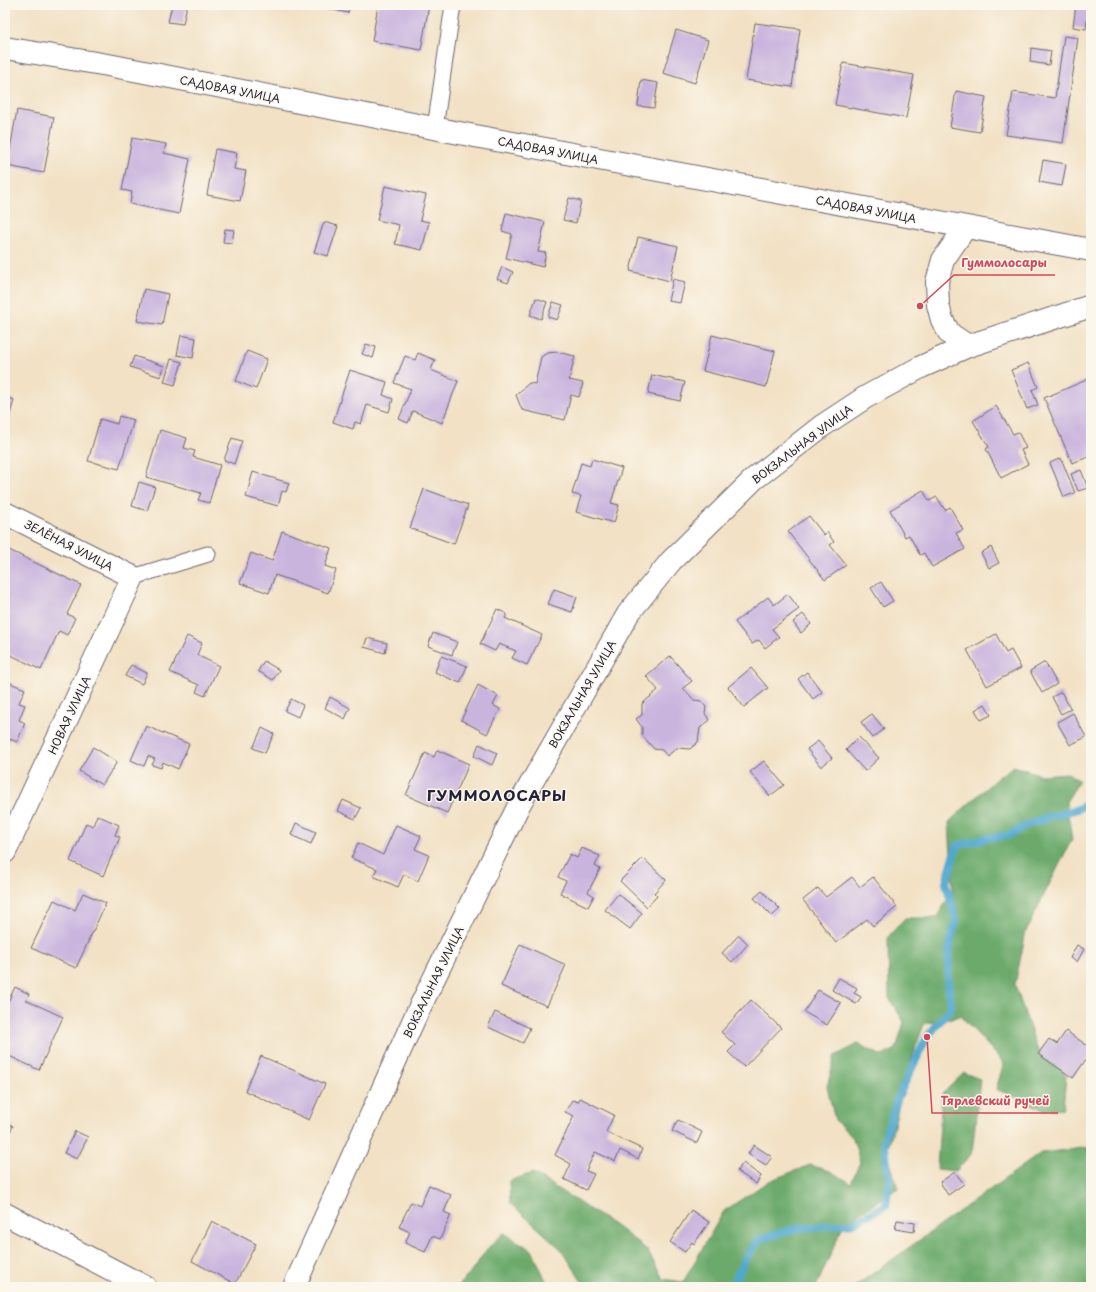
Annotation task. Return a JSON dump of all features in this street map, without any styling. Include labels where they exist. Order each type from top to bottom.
[{"type":"street","name":"САДОВАЯ УЛИЦА","points":[[5,48],[116,67],[966,228],[1091,250]]},
{"type":"street","points":[[966,228],[943,260],[937,282],[938,305],[942,320],[950,334],[968,346]]},
{"type":"street","name":"ВОКЗАЛЬНАЯ УЛИЦА","points":[[294,1287],[415,1017],[520,803],[628,614],[671,561],[754,478],[822,426],[866,397],[921,367],[968,346],[1091,306]]},
{"type":"street","name":"ЗЕЛЁНАЯ УЛИЦА","points":[[5,513],[133,577]]},
{"type":"street","name":"НОВАЯ УЛИЦА","points":[[5,852],[133,577]]},
{"type":"street","points":[[5,1214],[145,1287]]},
{"type":"lane","points":[[435,128],[453,5]]},
{"type":"lane","points":[[133,577],[208,554]]},
{"type":"green space","points":[[1014,766],[1041,775],[1068,773],[1079,781],[1066,802],[1072,839],[1026,931],[1015,985],[1038,1051],[1053,1060],[1066,1076],[1063,1108],[1045,1110],[996,1089],[1004,1063],[961,1016],[924,1024],[908,1069],[887,1153],[898,1188],[844,1224],[816,1287],[586,1287],[561,1249],[510,1203],[509,1181],[533,1173],[620,1229],[647,1250],[663,1279],[683,1282],[724,1211],[769,1181],[810,1165],[830,1171],[851,1183],[860,1162],[853,1138],[835,1120],[827,1087],[835,1056],[858,1044],[882,1056],[896,1049],[904,1022],[889,998],[888,937],[905,918],[936,918],[953,891],[949,822],[998,777]]},
{"type":"green space","points":[[964,1073],[980,1079],[972,1153],[956,1171],[937,1169],[942,1094]]},
{"type":"green space","points":[[1091,1147],[1091,1287],[854,1287],[1041,1153]]},
{"type":"green space","points":[[504,1233],[532,1250],[549,1287],[456,1287],[469,1275],[487,1249]]},
{"type":"building","points":[[172,5],[187,5],[183,24],[168,22]]},
{"type":"building","points":[[321,5],[350,5],[348,13],[320,7]]},
{"type":"building","points":[[378,5],[429,5],[421,50],[372,41]]},
{"type":"building","points":[[1076,5],[1089,5],[1086,29],[1073,27]]},
{"type":"building","points":[[755,23],[800,29],[792,87],[746,80]]},
{"type":"building","points":[[676,30],[708,40],[695,83],[663,73]]},
{"type":"building","points":[[1064,36],[1078,38],[1063,143],[1006,135],[1013,92],[1055,98]]},
{"type":"building","points":[[1031,48],[1051,51],[1049,65],[1030,62]]},
{"type":"building","points":[[843,63],[914,75],[906,118],[835,105]]},
{"type":"building","points":[[641,80],[658,83],[654,108],[638,106]]},
{"type":"building","points":[[956,91],[986,97],[980,132],[950,127]]},
{"type":"building","points":[[17,110],[54,117],[44,173],[7,166]]},
{"type":"building","points":[[132,138],[166,144],[164,153],[190,159],[179,214],[130,204],[132,192],[122,190]]},
{"type":"building","points":[[215,149],[237,153],[234,169],[246,171],[240,201],[207,195]]},
{"type":"building","points":[[1043,160],[1066,164],[1062,186],[1039,182]]},
{"type":"building","points":[[385,186],[426,195],[420,220],[429,222],[422,250],[395,244],[399,225],[377,220]]},
{"type":"building","points":[[569,198],[581,201],[576,223],[563,220]]},
{"type":"building","points":[[506,213],[545,222],[538,252],[546,253],[543,267],[506,258],[512,234],[502,231]]},
{"type":"building","points":[[324,222],[338,226],[328,256],[314,252]]},
{"type":"building","points":[[225,229],[234,230],[232,243],[223,242]]},
{"type":"building","points":[[638,237],[678,246],[670,281],[630,271]]},
{"type":"building","points":[[502,267],[513,272],[508,283],[497,279]]},
{"type":"building","points":[[673,279],[685,282],[680,303],[668,301]]},
{"type":"building","points":[[144,289],[168,294],[162,325],[137,321]]},
{"type":"building","points":[[536,298],[547,302],[541,319],[530,315]]},
{"type":"building","points":[[553,302],[563,305],[557,320],[548,317]]},
{"type":"building","points":[[181,335],[196,338],[193,358],[177,355]]},
{"type":"building","points":[[712,335],[775,351],[766,387],[703,371]]},
{"type":"building","points":[[366,344],[376,347],[373,358],[362,354]]},
{"type":"building","points":[[247,351],[267,359],[256,389],[236,381]]},
{"type":"building","points":[[557,352],[575,356],[569,380],[583,383],[579,397],[571,395],[565,420],[522,410],[516,395],[529,383],[535,384],[541,357],[547,353]]},
{"type":"building","points":[[418,353],[435,360],[431,370],[458,381],[442,423],[413,411],[408,423],[399,419],[411,389],[394,383],[405,356],[415,360]]},
{"type":"building","points":[[134,356],[164,366],[161,377],[130,367]]},
{"type":"building","points":[[171,359],[182,362],[175,385],[164,382]]},
{"type":"building","points":[[1028,363],[1038,387],[1032,390],[1038,405],[1027,409],[1011,370]]},
{"type":"building","points":[[350,370],[387,382],[383,395],[393,399],[389,412],[367,405],[361,424],[355,422],[353,429],[333,422]]},
{"type":"building","points":[[652,375],[685,382],[680,401],[648,394]]},
{"type":"building","points":[[1091,378],[1091,456],[1072,463],[1044,398]]},
{"type":"building","points":[[5,397],[14,400],[5,432]]},
{"type":"building","points":[[996,406],[1013,434],[1018,432],[1026,448],[1021,450],[1028,464],[1001,478],[986,449],[989,447],[973,421]]},
{"type":"building","points":[[119,416],[134,420],[119,469],[88,461],[100,419],[117,424]]},
{"type":"building","points":[[160,430],[187,438],[184,448],[195,451],[193,457],[220,465],[209,503],[198,500],[201,493],[146,477]]},
{"type":"building","points":[[232,438],[242,441],[234,464],[224,460]]},
{"type":"building","points":[[1061,458],[1075,493],[1064,497],[1050,463]]},
{"type":"building","points":[[592,459],[622,468],[611,503],[619,505],[614,523],[576,512],[581,496],[572,494],[581,463],[590,466]]},
{"type":"building","points":[[1081,470],[1088,488],[1078,491],[1071,474]]},
{"type":"building","points":[[253,472],[289,483],[286,492],[282,491],[278,506],[246,497]]},
{"type":"building","points":[[139,482],[155,487],[147,511],[132,506]]},
{"type":"building","points":[[424,489],[468,505],[454,544],[410,528]]},
{"type":"building","points":[[923,490],[929,501],[937,497],[945,510],[950,507],[963,530],[956,533],[965,549],[932,567],[924,553],[920,555],[909,535],[905,537],[890,510]]},
{"type":"building","points":[[809,516],[824,535],[827,532],[834,542],[830,545],[846,565],[825,580],[788,532]]},
{"type":"building","points":[[282,531],[331,548],[325,566],[336,570],[328,593],[275,575],[269,593],[240,583],[251,553],[272,561]]},
{"type":"building","points":[[991,547],[999,563],[989,568],[981,553]]},
{"type":"building","points":[[5,548],[81,585],[67,614],[75,618],[67,635],[59,631],[41,670],[5,652]]},
{"type":"building","points":[[881,582],[893,601],[883,607],[871,588]]},
{"type":"building","points":[[554,589],[577,597],[572,612],[548,604]]},
{"type":"building","points":[[788,594],[799,609],[772,629],[779,637],[765,648],[759,640],[752,644],[735,622],[768,597],[774,605]]},
{"type":"building","points":[[497,609],[507,614],[505,618],[542,635],[527,665],[512,658],[516,651],[499,644],[495,651],[480,644]]},
{"type":"building","points":[[803,614],[811,624],[801,633],[793,622]]},
{"type":"building","points":[[433,633],[457,642],[452,655],[428,646]]},
{"type":"building","points":[[996,634],[1006,653],[1011,650],[1021,668],[987,686],[967,650]]},
{"type":"building","points":[[187,636],[202,643],[197,655],[219,666],[205,696],[196,692],[199,685],[170,672]]},
{"type":"building","points":[[367,638],[387,643],[385,653],[364,647]]},
{"type":"building","points":[[441,656],[467,666],[460,683],[435,672]]},
{"type":"building","points":[[670,656],[692,681],[683,688],[694,700],[701,701],[706,707],[705,714],[710,720],[700,728],[698,742],[690,749],[677,748],[667,756],[662,750],[654,749],[642,735],[642,727],[636,719],[642,715],[642,704],[658,690],[646,676]]},
{"type":"building","points":[[264,661],[279,670],[273,680],[258,671]]},
{"type":"building","points":[[1045,662],[1057,684],[1042,693],[1030,671]]},
{"type":"building","points":[[131,665],[147,673],[142,684],[125,676]]},
{"type":"building","points":[[751,668],[768,688],[744,707],[728,687]]},
{"type":"building","points":[[807,672],[822,692],[813,699],[798,679]]},
{"type":"building","points":[[5,681],[25,689],[19,703],[25,705],[19,720],[25,723],[17,742],[10,739],[5,751]]},
{"type":"building","points":[[478,685],[498,696],[493,705],[500,709],[487,734],[461,720]]},
{"type":"building","points":[[1061,692],[1071,709],[1061,714],[1052,697]]},
{"type":"building","points":[[330,697],[350,708],[345,719],[325,708]]},
{"type":"building","points":[[291,699],[303,705],[298,717],[285,711]]},
{"type":"building","points":[[985,704],[991,715],[981,720],[975,710]]},
{"type":"building","points":[[1073,713],[1086,737],[1070,745],[1057,722]]},
{"type":"building","points":[[872,714],[884,729],[873,738],[861,722]]},
{"type":"building","points":[[146,726],[189,744],[178,769],[163,762],[161,768],[152,765],[155,759],[148,756],[144,766],[131,760]]},
{"type":"building","points":[[262,728],[274,734],[265,753],[253,748]]},
{"type":"building","points":[[859,737],[879,758],[865,771],[846,750]]},
{"type":"building","points":[[818,741],[832,758],[821,767],[807,749]]},
{"type":"building","points":[[479,744],[497,753],[492,765],[474,756]]},
{"type":"building","points":[[93,747],[117,762],[102,785],[79,771]]},
{"type":"building","points":[[437,750],[469,764],[447,813],[406,795],[425,753],[434,757]]},
{"type":"building","points":[[764,761],[784,785],[770,796],[750,772]]},
{"type":"building","points":[[343,800],[361,808],[355,819],[338,811]]},
{"type":"building","points":[[97,815],[119,825],[115,835],[120,837],[103,876],[70,861],[86,823],[93,826]]},
{"type":"building","points":[[296,823],[316,832],[311,844],[291,835]]},
{"type":"building","points":[[396,825],[421,836],[415,849],[429,855],[418,881],[404,874],[398,887],[373,876],[377,869],[351,858],[358,843],[383,855]]},
{"type":"building","points":[[582,848],[600,856],[595,866],[600,869],[588,892],[594,896],[588,907],[560,893],[566,881],[558,877],[570,854],[577,858]]},
{"type":"building","points":[[643,858],[666,880],[654,893],[657,896],[647,907],[620,881]]},
{"type":"building","points":[[852,877],[860,887],[873,877],[897,907],[873,926],[867,919],[836,943],[803,900],[818,888],[826,897]]},
{"type":"building","points":[[762,891],[780,909],[772,916],[754,898]]},
{"type":"building","points":[[83,893],[106,903],[76,968],[31,948],[54,900],[75,910]]},
{"type":"building","points":[[618,894],[642,913],[630,929],[605,910]]},
{"type":"building","points":[[739,935],[748,944],[732,962],[722,953]]},
{"type":"building","points":[[520,944],[566,965],[547,1006],[501,986]]},
{"type":"building","points":[[1077,945],[1084,949],[1077,962],[1070,958]]},
{"type":"building","points":[[839,978],[857,988],[854,993],[861,997],[856,1004],[832,990]]},
{"type":"building","points":[[15,987],[29,994],[26,1000],[63,1017],[39,1070],[5,1054],[5,1008]]},
{"type":"building","points":[[818,990],[841,1003],[827,1025],[804,1012]]},
{"type":"building","points":[[751,1000],[781,1028],[744,1067],[728,1052],[735,1045],[721,1032]]},
{"type":"building","points":[[495,1012],[530,1028],[523,1043],[488,1027]]},
{"type":"building","points":[[1066,1031],[1091,1048],[1091,1052],[1073,1078],[1038,1054],[1049,1039],[1057,1044]]},
{"type":"building","points":[[261,1056],[325,1084],[309,1120],[245,1091]]},
{"type":"building","points":[[580,1098],[614,1115],[606,1132],[642,1149],[638,1159],[620,1150],[615,1161],[595,1152],[586,1171],[594,1174],[586,1190],[564,1179],[571,1164],[555,1155],[574,1116],[565,1112],[572,1100],[578,1102]]},
{"type":"building","points":[[678,1120],[702,1132],[697,1143],[672,1131]]},
{"type":"building","points":[[5,1122],[13,1126],[5,1141]]},
{"type":"building","points":[[75,1131],[88,1137],[77,1159],[64,1153]]},
{"type":"building","points":[[754,1145],[772,1157],[766,1165],[748,1154]]},
{"type":"building","points":[[743,1163],[761,1176],[756,1184],[737,1171]]},
{"type":"building","points":[[955,1172],[964,1184],[948,1195],[940,1182]]},
{"type":"building","points":[[429,1185],[451,1195],[444,1212],[451,1215],[440,1239],[432,1236],[425,1252],[405,1243],[410,1232],[399,1227],[411,1202],[420,1206]]},
{"type":"building","points":[[691,1210],[709,1222],[694,1244],[692,1242],[685,1252],[670,1242]]},
{"type":"building","points":[[897,1220],[915,1223],[914,1232],[895,1229]]},
{"type":"building","points":[[212,1221],[256,1244],[235,1284],[192,1261]]},
{"type":"waterway","points":[[731,1287],[747,1256],[759,1240],[793,1229],[853,1223],[886,1205],[889,1178],[884,1140],[898,1097],[927,1037],[951,1008],[948,981],[949,950],[956,920],[946,883],[957,846],[982,839],[1010,835],[1025,826],[1049,817],[1078,809],[1091,802]]},
{"type":"place","name":"Гуммолосары","points":[[920,306]]},
{"type":"place","name":"Тярлевский ручей","points":[[927,1037]]},
{"type":"district","name":"ГУММОЛОСАРЫ","points":[[497,794]]}]
